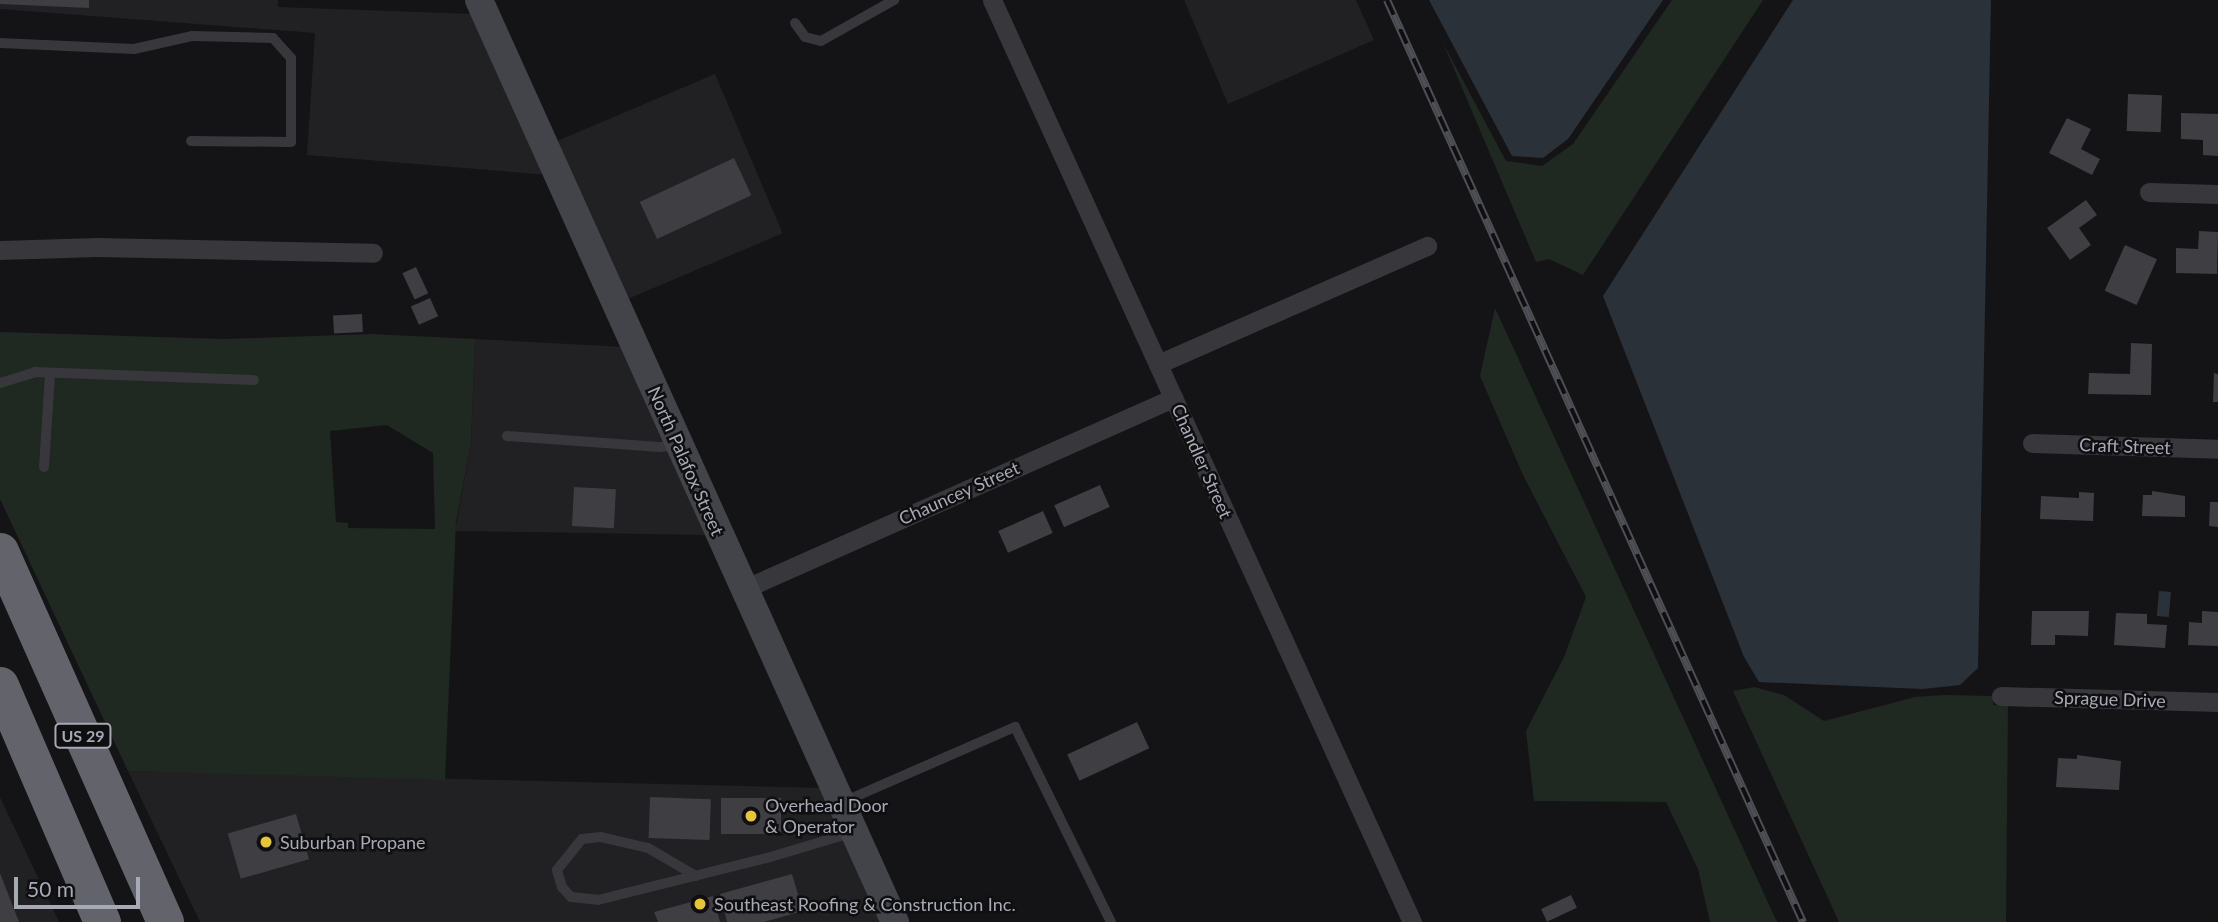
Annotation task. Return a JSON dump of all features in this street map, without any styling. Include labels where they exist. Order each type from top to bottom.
[{"type":"highway","name":"US 29","points":[[0,551],[164,922]]},
{"type":"highway","name":"US 29","points":[[1,687],[102,922]]},
{"type":"highway","points":[[1,687],[39,735],[89,846],[101,856],[114,857],[134,849]]},
{"type":"main road","name":"North Palafox Street","points":[[479,0],[895,922]]},
{"type":"street","name":"Chandler Street","points":[[992,0],[1412,922]]},
{"type":"street","points":[[2149,192],[2218,194]]},
{"type":"street","points":[[1158,364],[1427,246]]},
{"type":"street","points":[[0,250],[97,247],[373,253]]},
{"type":"street","name":"Chauncey Street","points":[[744,589],[1173,398]]},
{"type":"street","name":"Craft Street","points":[[2032,443],[2218,449]]},
{"type":"street","name":"Sprague Drive","points":[[2001,696],[2218,702]]},
{"type":"lane","points":[[795,23],[805,37],[821,41],[894,0]]},
{"type":"lane","points":[[0,43],[134,49],[191,36],[273,38],[291,58],[291,142],[191,141]]},
{"type":"lane","points":[[0,383],[35,372],[254,380]]},
{"type":"lane","points":[[44,467],[50,373]]},
{"type":"lane","points":[[507,436],[660,447],[679,444]]},
{"type":"lane","points":[[841,803],[1016,727],[1111,922]]},
{"type":"lane","points":[[695,876],[648,848],[601,837],[582,839],[557,870],[562,887],[582,900],[695,876],[854,832]]},
{"type":"shaded area","points":[[0,0],[278,0],[278,7],[475,14],[548,175],[307,155],[315,33],[0,9]]},
{"type":"shaded area","points":[[1184,0],[1356,0],[1374,40],[1228,104]]},
{"type":"shaded area","points":[[1429,0],[1663,0],[1568,139],[1543,158],[1512,156]]},
{"type":"shaded area","points":[[1672,0],[1763,0],[1583,275],[1549,259],[1536,262],[1443,43],[1506,161],[1542,166],[1573,144]]},
{"type":"shaded area","points":[[1793,0],[1991,0],[1978,668],[1960,685],[1923,689],[1759,682],[1744,657],[1603,296]]},
{"type":"shaded area","points":[[715,74],[783,233],[621,302],[553,143]]},
{"type":"shaded area","points":[[1495,308],[1777,922],[1710,922],[1698,869],[1666,802],[1534,801],[1526,731],[1564,657],[1586,597],[1523,475],[1480,376]]},
{"type":"shaded area","points":[[0,332],[223,339],[371,334],[475,339],[471,443],[456,522],[445,780],[128,771],[0,499]],"holes":[[[387,425],[433,453],[435,529],[348,528],[348,523],[336,522],[330,431]]]},
{"type":"shaded area","points":[[475,339],[625,347],[710,535],[455,531],[471,443]]},
{"type":"shaded area","points":[[2159,591],[2171,592],[2169,617],[2157,616]]},
{"type":"shaded area","points":[[1754,687],[1784,695],[1824,721],[1915,697],[1993,696],[1993,705],[2008,706],[2006,922],[1839,922],[1733,691]]},
{"type":"shaded area","points":[[128,771],[825,788],[885,922],[200,922]]},
{"type":"shaded area","points":[[0,797],[59,922],[0,922]]},
{"type":"building","points":[[0,0],[89,0],[89,8],[0,4]]},
{"type":"building","points":[[2128,94],[2162,95],[2161,132],[2127,131]]},
{"type":"building","points":[[2181,113],[2218,114],[2218,156],[2203,155],[2203,140],[2181,139]]},
{"type":"building","points":[[2067,118],[2091,129],[2081,149],[2100,159],[2092,175],[2049,153]]},
{"type":"building","points":[[734,158],[751,195],[657,239],[640,202]]},
{"type":"building","points":[[2086,200],[2097,215],[2079,228],[2091,245],[2070,260],[2047,228]]},
{"type":"building","points":[[2199,231],[2218,232],[2217,274],[2176,273],[2176,248],[2198,249]]},
{"type":"building","points":[[2125,245],[2157,259],[2137,305],[2105,291]]},
{"type":"building","points":[[416,267],[428,293],[415,300],[402,273]]},
{"type":"building","points":[[430,298],[438,316],[419,325],[411,307]]},
{"type":"building","points":[[362,314],[363,332],[334,333],[333,316]]},
{"type":"building","points":[[2131,343],[2152,344],[2151,395],[2088,394],[2089,373],[2130,374]]},
{"type":"building","points":[[2214,373],[2218,374],[2218,402],[2213,402]]},
{"type":"building","points":[[1100,485],[1110,507],[1064,527],[1054,505]]},
{"type":"building","points":[[574,487],[616,489],[614,528],[572,526]]},
{"type":"building","points":[[2152,491],[2185,496],[2185,517],[2142,516],[2143,495],[2152,495]]},
{"type":"building","points":[[2079,492],[2094,493],[2093,521],[2040,519],[2041,496],[2079,498]]},
{"type":"building","points":[[2210,502],[2218,502],[2218,527],[2209,526]]},
{"type":"building","points":[[1043,511],[1053,533],[1008,553],[998,531]]},
{"type":"building","points":[[2032,611],[2089,611],[2088,636],[2055,635],[2055,645],[2031,645]]},
{"type":"building","points":[[2202,611],[2218,612],[2218,646],[2188,645],[2189,622],[2202,623]]},
{"type":"building","points":[[2116,613],[2147,614],[2147,624],[2167,625],[2165,648],[2114,645]]},
{"type":"building","points":[[1137,722],[1149,748],[1079,781],[1067,755]]},
{"type":"building","points":[[2077,755],[2121,761],[2119,790],[2056,787],[2058,758],[2077,759]]},
{"type":"building","points":[[650,797],[711,799],[710,840],[649,838]]},
{"type":"building","name":"Overhead Door & Operator","points":[[721,798],[781,798],[781,834],[721,834]]},
{"type":"building","name":"Suburban Propane","points":[[296,814],[309,859],[241,879],[228,834]]},
{"type":"building","points":[[0,873],[19,922],[0,922]]},
{"type":"building","points":[[792,874],[803,911],[764,922],[727,922],[720,894]]},
{"type":"building","points":[[1571,895],[1577,908],[1547,922],[1541,909]]},
{"type":"building","name":"Southeast Roofing & Construction Inc.","points":[[713,896],[720,922],[658,922],[654,912]]},
{"type":"railway","points":[[1387,0],[1803,922]]},
{"type":"place","name":"Overhead Door & Operator","points":[[751,816]]},
{"type":"place","name":"Suburban Propane","points":[[266,842]]},
{"type":"place","name":"Southeast Roofing & Construction Inc.","points":[[700,904]]}]
